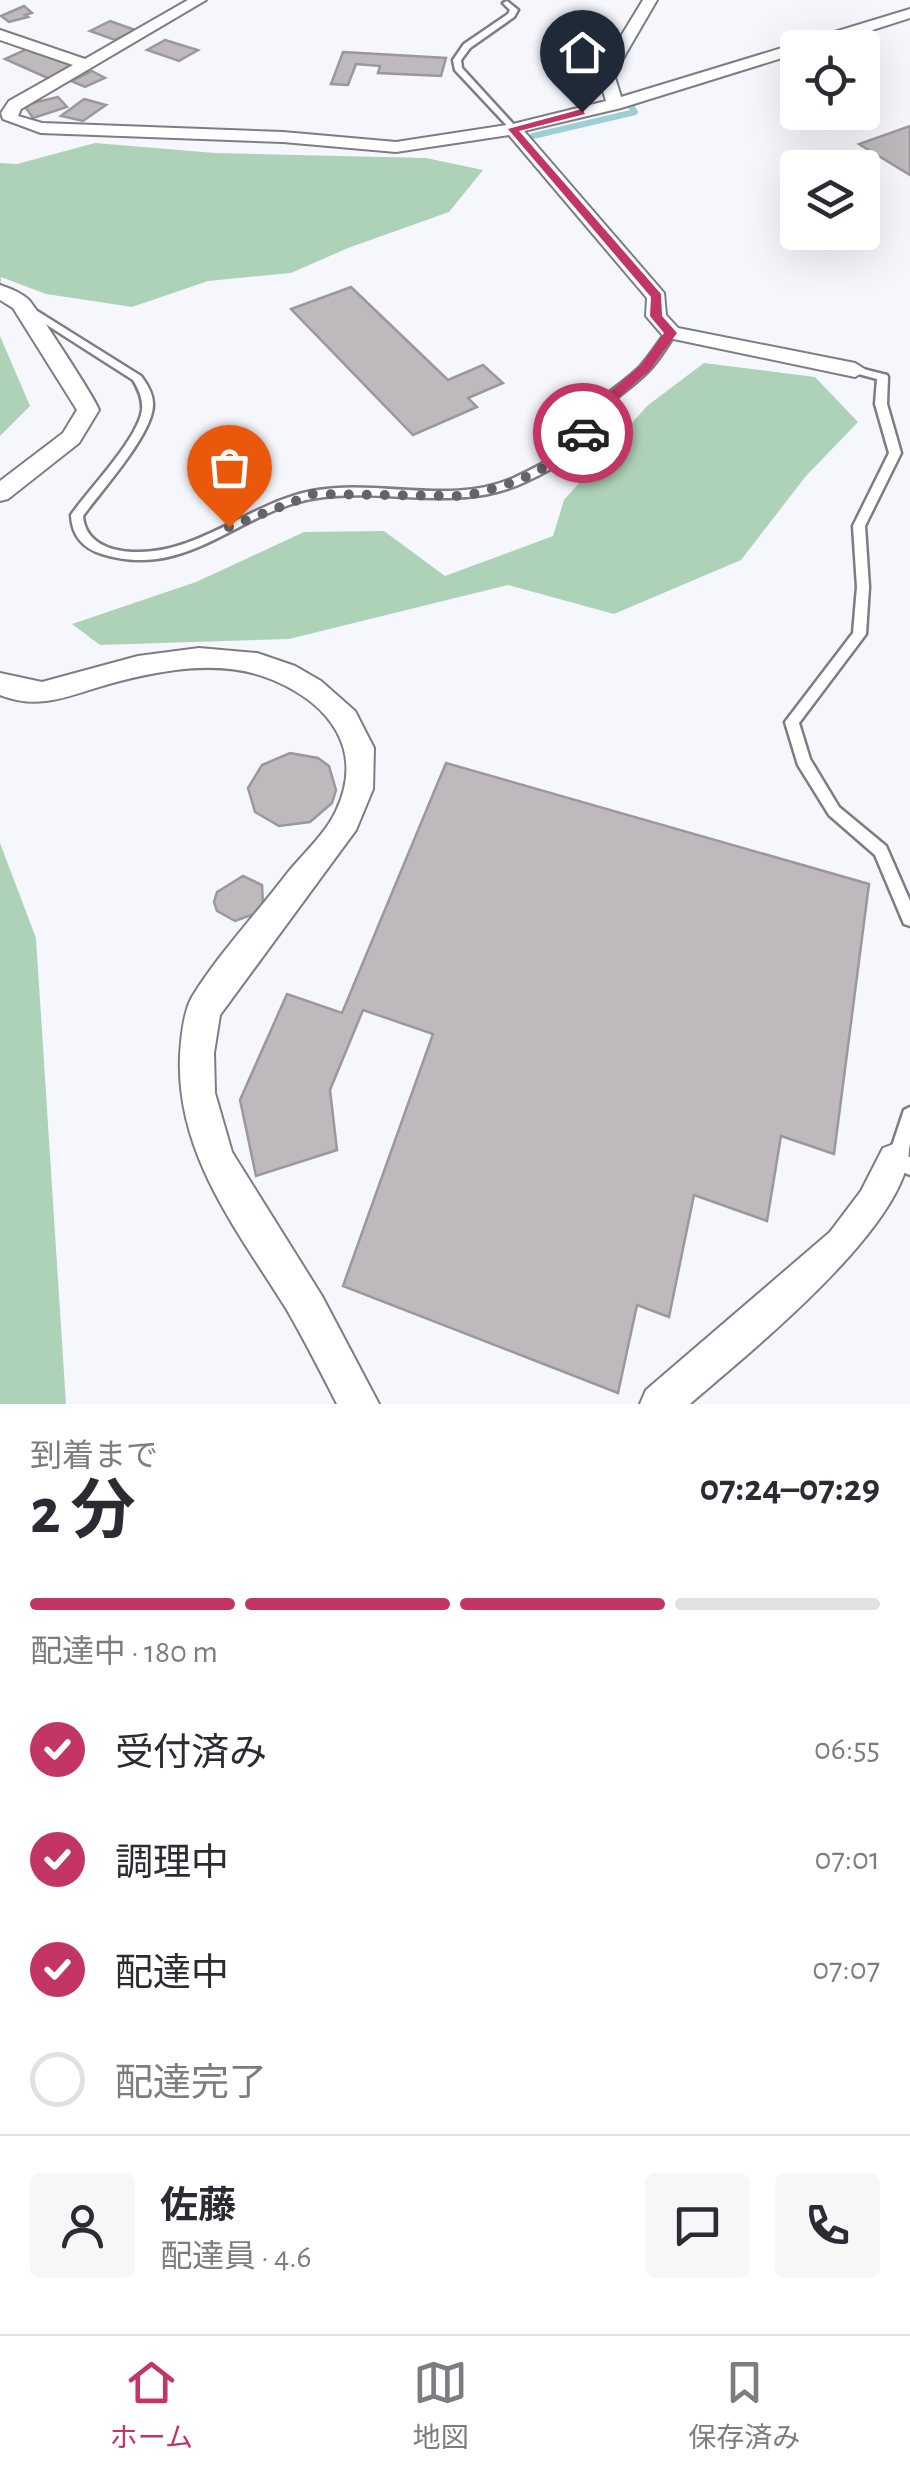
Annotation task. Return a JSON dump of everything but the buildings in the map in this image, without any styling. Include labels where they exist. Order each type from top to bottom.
[{"type":"street","points":[[199,0],[14,105],[9,113],[11,120],[42,128],[396,147],[513,129],[615,104],[780,54]]},
{"type":"street","points":[[615,104],[606,74],[650,0]]},
{"type":"street","points":[[856,30],[910,13]]},
{"type":"street","points":[[0,35],[31,42],[87,65]]},
{"type":"street","points":[[513,129],[657,296],[656,316],[671,333],[855,370]]},
{"type":"street","points":[[0,291],[21,304],[85,399],[88,410],[71,438],[0,493]]},
{"type":"street","points":[[0,684],[21,694],[53,694],[110,673],[198,658],[235,656],[266,665],[306,686],[334,707],[352,728],[362,753],[361,774],[346,821],[204,1009],[196,1041],[194,1078],[208,1147],[230,1191],[302,1298],[360,1404]]},
{"type":"street","points":[[660,1404],[843,1244],[903,1163]]},
{"type":"lane","points":[[507,3],[514,10],[511,15],[467,46],[456,60],[458,68],[513,129]]},
{"type":"lane","points":[[21,304],[121,367],[146,389],[147,418],[77,515],[77,528],[85,540],[103,550],[147,558],[170,554],[288,500],[313,494],[464,496],[510,484],[580,438],[594,413],[645,368],[671,333]]},
{"type":"lane","points":[[855,370],[882,376],[881,404],[895,452],[859,526],[864,586],[859,634],[792,722],[803,761],[834,811],[882,850],[910,919]]},
{"type":"lane","points":[[903,1163],[910,1116]]},
{"type":"green space","points":[[95,143],[215,153],[426,158],[483,170],[449,212],[291,273],[208,281],[132,307],[46,294],[1,277],[0,303],[0,163],[17,164]]},
{"type":"green space","points":[[0,336],[30,406],[0,436]]},
{"type":"green space","points":[[704,363],[815,377],[858,422],[806,476],[741,560],[614,614],[508,585],[289,639],[100,645],[72,624],[196,582],[304,532],[384,531],[445,576],[553,536],[564,500],[647,406]]},
{"type":"green space","points":[[0,843],[36,938],[66,1404],[0,1404]]},
{"type":"waterway","points":[[533,136],[635,112],[626,99],[631,98]]},
{"type":"way so far","points":[[229,527],[288,500],[313,494],[464,496],[488,491],[532,474],[583,433]]},
{"type":"route","points":[[582,112],[513,129],[657,296],[656,316],[671,333],[645,368],[594,413],[583,433]]}]
